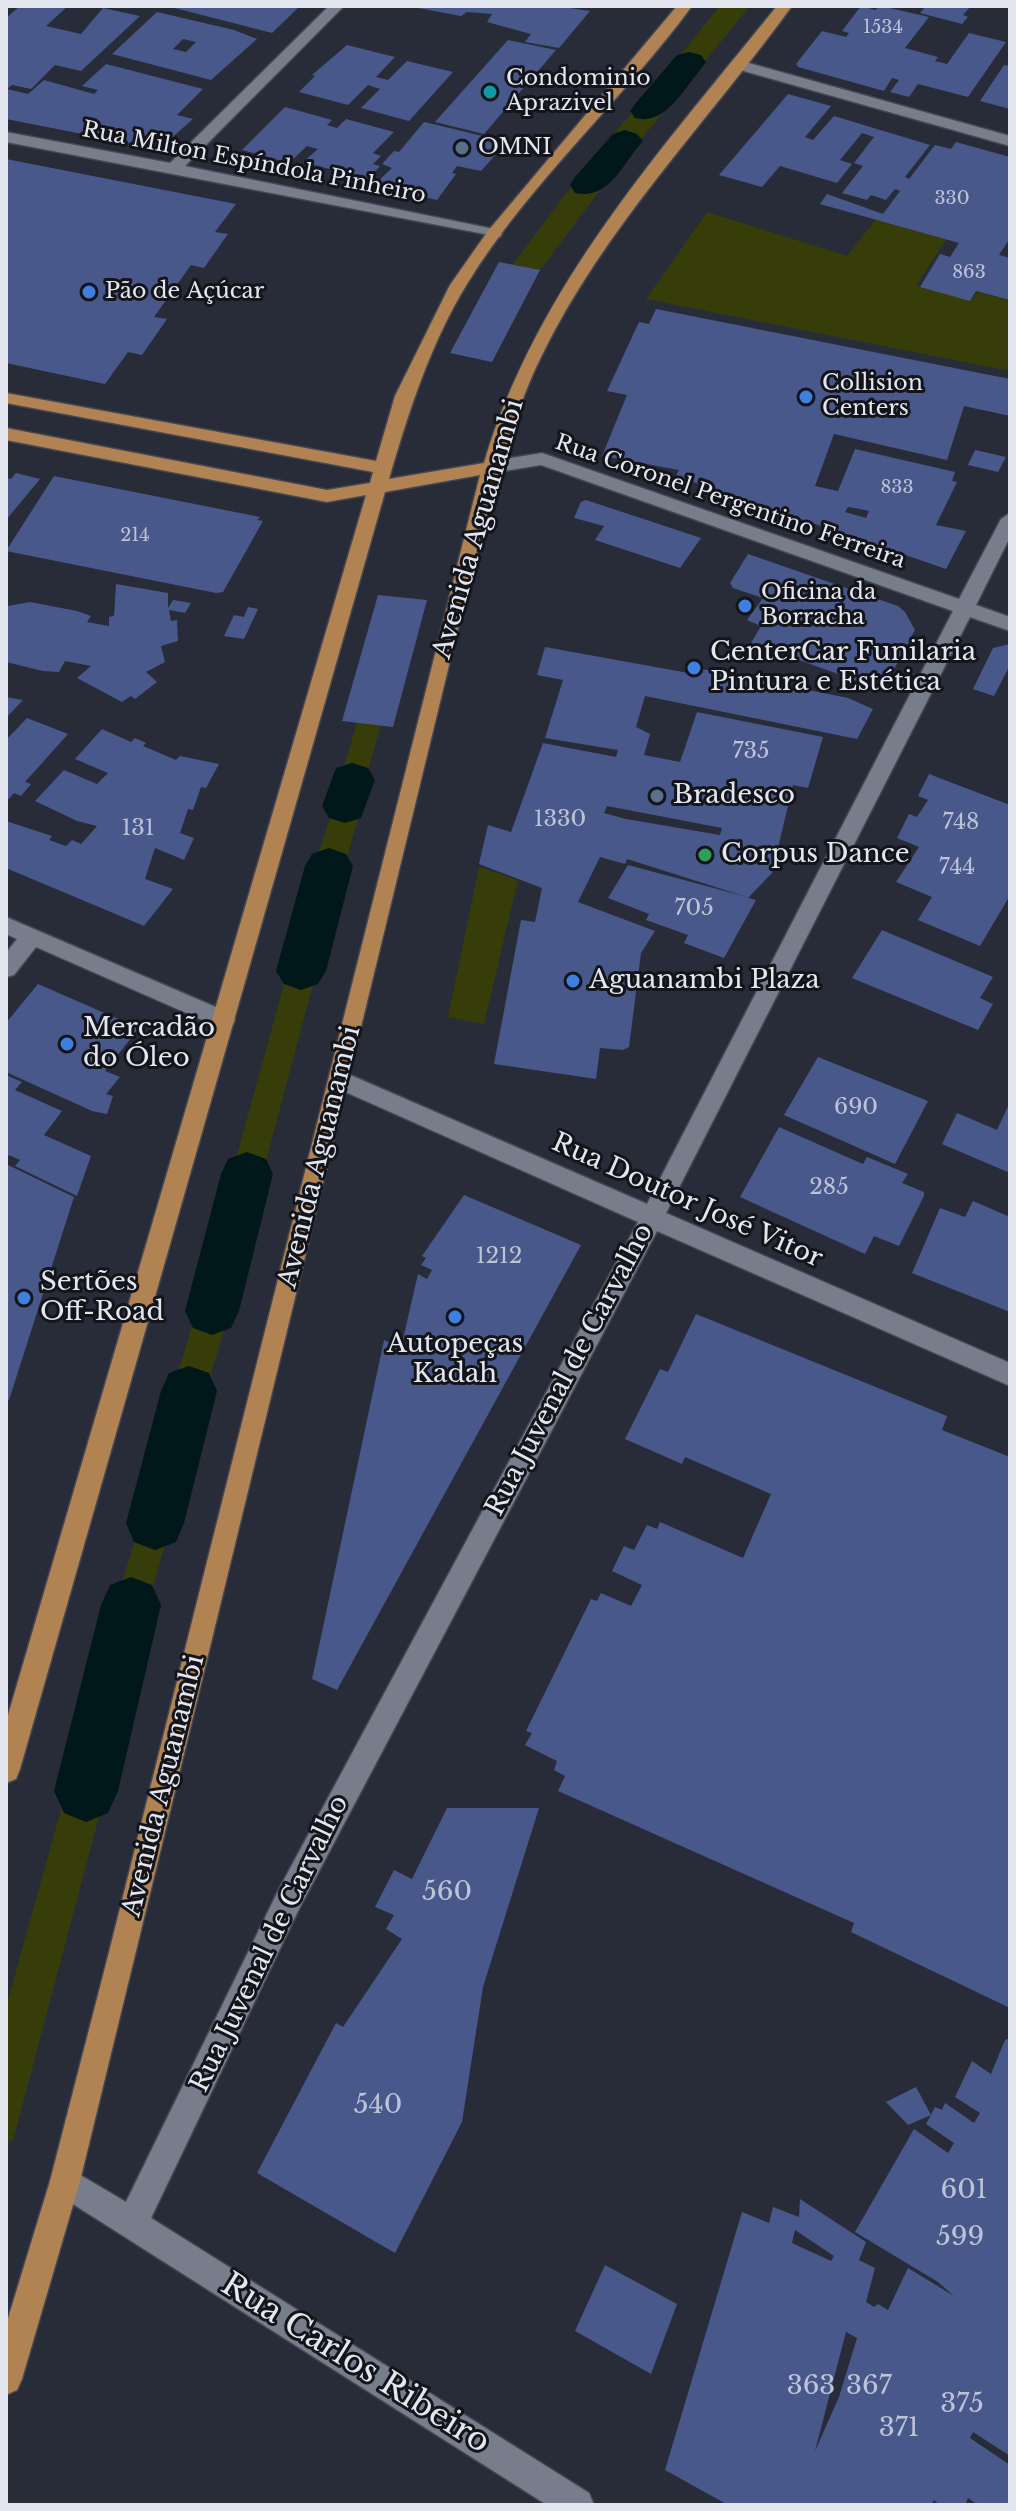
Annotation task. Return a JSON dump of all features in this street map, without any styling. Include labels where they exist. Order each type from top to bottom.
[{"type":"main road","points":[[6,1769],[404,396],[458,285],[494,234],[685,6]]},
{"type":"main road","name":"Avenida Aguanambi","points":[[6,2379],[65,2181],[340,1080],[470,542],[516,393],[570,285],[610,226],[785,6]]},
{"type":"main road","name":"Rua Coronel Pergentino Ferreira","points":[[6,398],[382,478]]},
{"type":"main road","name":"Rua Coronel Pergentino Ferreira","points":[[6,434],[327,496],[382,478],[492,467]]},
{"type":"street","points":[[174,168],[337,6]]},
{"type":"street","points":[[738,65],[1010,141]]},
{"type":"street","name":"Rua Milton Espíndola Pinheiro","points":[[6,137],[494,234]]},
{"type":"street","name":"Rua Coronel Pergentino Ferreira","points":[[492,467],[542,459],[1010,624]]},
{"type":"street","name":"Rua Juvenal de Carvalho","points":[[133,2222],[289,1899],[653,1216],[961,609],[1010,519]]},
{"type":"street","points":[[6,925],[224,1020]]},
{"type":"street","points":[[6,969],[32,936]]},
{"type":"street","name":"Rua Doutor José Vitor","points":[[340,1080],[1010,1375]]},
{"type":"street","name":"Rua Carlos Ribeiro","points":[[65,2181],[577,2505]]},
{"type":"green space","points":[[720,6],[750,6],[702,65],[677,59]]},
{"type":"green space","points":[[636,108],[661,115],[637,144],[611,137]]},
{"type":"green space","points":[[575,182],[601,189],[540,270],[512,265]]},
{"type":"green space","points":[[707,212],[847,256],[877,218],[947,238],[916,286],[972,299],[977,292],[1010,300],[1010,371],[646,299]]},
{"type":"green space","points":[[357,722],[381,725],[365,781],[341,778]]},
{"type":"green space","points":[[334,805],[361,808],[344,869],[315,865]]},
{"type":"green space","points":[[479,867],[518,880],[484,1024],[448,1017]]},
{"type":"green space","points":[[288,970],[316,973],[262,1176],[232,1173]]},
{"type":"green space","points":[[197,1309],[229,1314],[205,1394],[173,1389]]},
{"type":"green space","points":[[141,1521],[170,1526],[147,1608],[116,1602]]},
{"type":"green space","points":[[67,1788],[105,1794],[13,2141],[6,2140],[6,2007]]},
{"type":"building","points":[[20,6],[68,6],[46,26],[81,34],[103,8],[140,16],[81,71],[55,65],[31,89],[12,85],[7,89],[28,94],[44,80],[94,94],[98,90],[82,86],[106,64],[203,89],[177,115],[193,119],[159,149],[6,119],[6,18]]},
{"type":"building","points":[[167,6],[300,6],[272,33]]},
{"type":"building","points":[[557,6],[590,11],[559,48],[525,42],[531,34],[487,22],[492,14],[467,12],[461,16],[413,7]]},
{"type":"building","points":[[861,6],[875,10],[881,6],[929,17],[905,48],[938,57],[935,61],[947,64],[969,33],[1006,42],[968,97],[918,84],[909,97],[890,92],[899,80],[892,78],[884,91],[798,67],[796,64],[822,31],[846,37],[849,33],[842,31]]},
{"type":"building","points":[[926,6],[971,6],[963,15],[968,17],[962,24],[920,13]]},
{"type":"building","points":[[157,12],[234,30],[257,39],[211,80],[112,54]],"holes":[[[183,39],[196,42],[186,52],[173,49]]]},
{"type":"building","name":"Condominio Aprazivel","points":[[508,40],[556,50],[484,134],[435,122]]},
{"type":"building","points":[[347,45],[395,57],[376,77],[388,80],[407,61],[453,72],[409,121],[361,108],[380,89],[368,85],[348,105],[299,92],[315,76],[312,75]]},
{"type":"building","points":[[1004,65],[1010,66],[1010,109],[980,101]]},
{"type":"building","points":[[788,94],[831,106],[805,137],[813,140],[834,116],[930,145],[905,177],[909,179],[935,145],[951,149],[956,142],[1010,157],[1010,238],[999,255],[1010,258],[1010,300],[976,291],[970,301],[920,287],[940,254],[950,257],[959,243],[820,204],[827,194],[883,214],[900,191],[895,189],[886,200],[871,195],[867,200],[842,193],[863,166],[854,163],[874,137],[862,133],[840,160],[852,164],[837,183],[780,166],[762,187],[719,175]]},
{"type":"building","points":[[285,107],[332,120],[327,125],[337,128],[346,119],[394,132],[373,153],[381,156],[373,164],[380,166],[368,179],[303,162],[318,149],[307,146],[289,163],[242,150]]},
{"type":"building","points":[[424,122],[507,142],[481,171],[457,166],[452,173],[456,174],[437,200],[374,185],[392,168],[382,164],[394,151],[399,152]]},
{"type":"building","name":"Pão de Açúcar","points":[[6,159],[236,204],[215,232],[228,234],[204,268],[191,265],[154,317],[167,319],[142,355],[128,352],[105,384],[6,363]]},
{"type":"building","points":[[499,262],[540,270],[492,362],[450,353]]},
{"type":"building","points":[[656,309],[1010,379],[1010,416],[964,406],[947,460],[834,434],[815,486],[838,491],[855,449],[955,472],[952,481],[957,482],[936,525],[966,531],[946,569],[676,476],[679,470],[602,456],[627,395],[607,391],[639,322],[649,324]],"holes":[[[848,507],[869,511],[866,518],[845,512]]]},
{"type":"building","points":[[975,450],[1006,457],[998,472],[968,465]]},
{"type":"building","points":[[16,473],[40,479],[6,520],[6,478],[11,479]]},
{"type":"building","points":[[54,476],[260,517],[257,520],[263,521],[223,592],[216,593],[6,551]]},
{"type":"building","points":[[586,500],[701,538],[680,568],[595,540],[604,526],[574,518],[581,502]]},
{"type":"building","points":[[748,554],[898,606],[905,612],[915,630],[883,690],[751,643],[761,626],[747,620],[763,598],[733,588],[730,583]]},
{"type":"building","points":[[116,584],[168,593],[168,608],[173,600],[191,603],[185,613],[169,610],[171,621],[177,620],[178,641],[161,646],[165,662],[146,672],[157,682],[135,699],[131,696],[122,702],[77,678],[91,666],[65,661],[59,672],[6,662],[8,606],[30,602],[77,611],[91,616],[87,622],[109,626],[109,617],[114,616]]},
{"type":"building","points":[[378,595],[427,600],[393,727],[342,721]]},
{"type":"building","points":[[248,607],[258,609],[244,639],[224,636],[234,615],[244,617]]},
{"type":"building","points":[[1010,644],[1010,665],[994,696],[973,689],[993,648]]},
{"type":"building","points":[[545,647],[694,674],[697,668],[848,698],[873,709],[857,739],[645,696],[636,727],[650,734],[644,755],[680,762],[697,712],[823,737],[808,788],[793,785],[772,873],[748,898],[756,900],[724,958],[684,943],[688,935],[646,920],[649,914],[608,898],[628,865],[747,897],[627,859],[625,864],[600,857],[578,902],[655,931],[641,953],[629,1047],[623,1050],[600,1048],[596,1079],[494,1064],[521,920],[535,922],[542,888],[479,864],[488,825],[511,832],[543,743],[616,757],[618,750],[545,738],[563,680],[537,675]],"holes":[[[607,806],[722,828],[720,835],[604,813]]]},
{"type":"building","points":[[6,697],[23,700],[6,718]]},
{"type":"building","points":[[27,718],[68,734],[25,782],[31,784],[21,796],[14,793],[6,802],[6,740]]},
{"type":"building","points":[[102,729],[131,742],[135,738],[146,743],[143,746],[176,760],[180,756],[219,764],[206,788],[201,787],[193,810],[188,809],[180,833],[194,838],[184,860],[155,848],[145,879],[173,889],[144,926],[6,868],[6,821],[52,836],[49,840],[66,846],[72,840],[81,844],[97,826],[77,821],[35,801],[64,770],[97,784],[108,773],[75,759]]},
{"type":"building","points":[[929,774],[1010,805],[1009,897],[980,946],[918,920],[932,897],[896,882],[919,847],[897,838],[909,814],[917,817],[928,800],[918,796]]},
{"type":"building","points":[[882,930],[993,977],[980,998],[993,1004],[978,1030],[852,978]]},
{"type":"building","points":[[38,984],[139,1028],[105,1071],[120,1077],[106,1094],[113,1096],[107,1114],[92,1111],[6,1072],[6,1023]]},
{"type":"building","points":[[818,1057],[928,1101],[895,1164],[784,1115]]},
{"type":"building","points":[[6,1075],[22,1082],[15,1090],[62,1111],[44,1135],[91,1156],[77,1196],[15,1166],[20,1160],[9,1155],[6,1159]]},
{"type":"building","points":[[1010,1102],[1010,1173],[942,1144],[957,1113],[997,1130]]},
{"type":"building","points":[[779,1127],[863,1164],[867,1157],[908,1174],[902,1183],[924,1192],[924,1196],[899,1246],[874,1236],[865,1254],[740,1197]]},
{"type":"building","name":"Sertões Off-Road","points":[[6,1164],[74,1197],[9,1400],[6,1399]]},
{"type":"building","points":[[464,1195],[581,1245],[337,1690],[312,1679],[384,1340],[416,1355],[420,1347],[403,1339],[418,1274],[427,1279],[432,1270],[421,1265],[426,1258],[422,1256]]},
{"type":"building","points":[[973,1201],[1010,1217],[1010,1312],[912,1273],[940,1208],[965,1217]]},
{"type":"building","points":[[696,1314],[947,1416],[942,1430],[1010,1457],[1010,2008],[851,1932],[854,1923],[558,1791],[565,1776],[554,1770],[557,1761],[525,1745],[532,1733],[526,1731],[591,1599],[597,1601],[601,1593],[631,1606],[642,1585],[612,1571],[624,1546],[634,1550],[647,1525],[657,1529],[660,1522],[743,1558],[771,1494],[685,1457],[682,1464],[625,1439],[660,1369],[668,1372]]},
{"type":"building","points":[[447,1808],[539,1808],[483,1987],[462,2122],[395,2253],[257,2173],[336,2023],[343,2027],[402,1939],[386,1929],[394,1915],[375,1907],[394,1870],[412,1879]]},
{"type":"building","points":[[1010,2038],[1010,2456],[973,2432],[970,2438],[1010,2465],[1010,2505],[978,2505],[968,2498],[965,2505],[940,2505],[934,2500],[931,2505],[728,2505],[665,2470],[742,2212],[769,2223],[773,2207],[799,2217],[800,2199],[866,2242],[859,2260],[875,2268],[866,2302],[874,2307],[878,2304],[888,2310],[908,2268],[954,2296],[938,2282],[855,2232],[914,2129],[948,2153],[954,2143],[926,2124],[935,2107],[942,2110],[945,2103],[974,2123],[980,2113],[955,2097],[972,2061],[991,2074],[1005,2040]],"holes":[[[795,2230],[834,2256],[831,2261],[792,2243]],[[846,2332],[857,2338],[839,2397],[815,2451]]]},
{"type":"building","points":[[916,2087],[931,2115],[908,2125],[886,2102]]},
{"type":"building","points":[[605,2265],[677,2304],[651,2374],[575,2331]]},
{"type":"waterway","points":[[647,111],[689,62]]},
{"type":"waterway","points":[[588,185],[625,141]]},
{"type":"waterway","points":[[345,806],[352,780]]},
{"type":"waterway","points":[[301,971],[329,866]]},
{"type":"waterway","points":[[212,1311],[247,1174]]},
{"type":"waterway","points":[[155,1523],[189,1391]]},
{"type":"waterway","points":[[86,1791],[131,1605]]},
{"type":"place","name":"Condominio Aprazivel","points":[[490,92]]},
{"type":"place","name":"OMNI","points":[[462,148]]},
{"type":"place","name":"Pão de Açúcar","points":[[89,292]]},
{"type":"place","name":"Collision Centers","points":[[806,397]]},
{"type":"place","name":"Oficina da Borracha","points":[[745,606]]},
{"type":"place","name":"CenterCar Funilaria Pintura e Estética","points":[[694,668]]},
{"type":"place","name":"Bradesco","points":[[657,796]]},
{"type":"place","name":"Corpus Dance","points":[[705,855]]},
{"type":"place","name":"Aguanambi Plaza","points":[[573,981]]},
{"type":"place","name":"Mercadão do Óleo","points":[[67,1044]]},
{"type":"place","name":"Sertões Off-Road","points":[[24,1298]]},
{"type":"place","name":"Autopeças Kadah","points":[[455,1317]]}]
